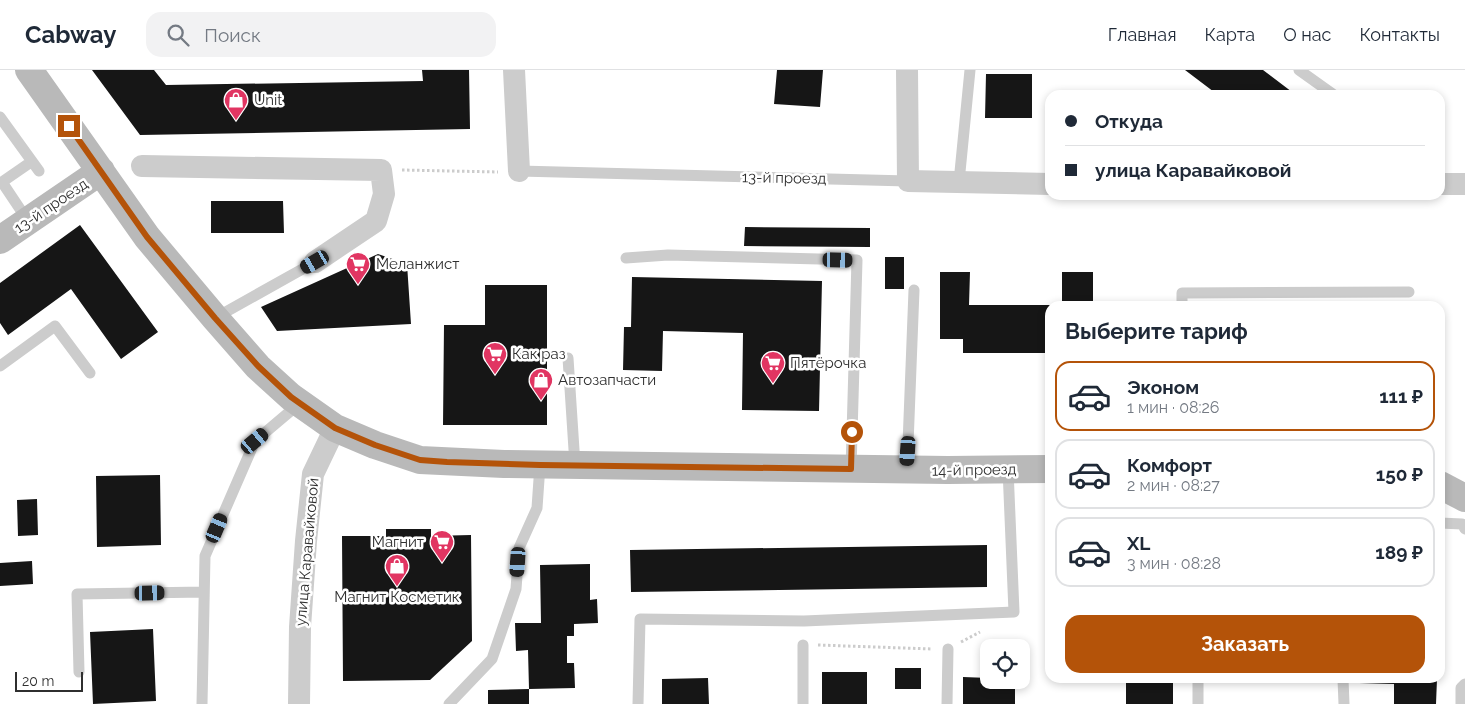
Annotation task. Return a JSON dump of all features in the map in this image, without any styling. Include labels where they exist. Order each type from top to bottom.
[{"type":"main road","points":[[29,70],[147,237],[215,318],[258,366],[291,397],[335,428]]},
{"type":"main road","name":"13-й проезд","points":[[0,240],[101,171]]},
{"type":"main road","name":"14-й проезд","points":[[335,428],[375,445],[420,460],[540,465],[907,470],[1045,469]]},
{"type":"main road","points":[[1445,488],[1465,498]]},
{"type":"street","points":[[514,70],[519,171]]},
{"type":"street","points":[[907,70],[908,181]]},
{"type":"street","points":[[142,166],[382,170],[384,194],[376,220],[315,262]]},
{"type":"street","name":"13-й проезд","points":[[908,181],[1045,184]]},
{"type":"street","points":[[1445,184],[1465,184]]},
{"type":"street","name":"улица Каравайковой","points":[[299,704],[300,627],[306,541],[314,474],[335,428]]},
{"type":"lane","points":[[959,182],[970,70]]},
{"type":"lane","points":[[1299,70],[1327,90]]},
{"type":"lane","points":[[0,117],[38,171]]},
{"type":"lane","points":[[28,221],[1,183],[31,162]]},
{"type":"lane","name":"13-й проезд","points":[[519,171],[908,181]]},
{"type":"lane","points":[[626,258],[668,256],[856,260],[851,469]]},
{"type":"lane","points":[[215,318],[315,262]]},
{"type":"lane","points":[[907,470],[914,290]]},
{"type":"lane","points":[[1182,301],[1182,293],[1410,292]]},
{"type":"lane","points":[[0,366],[55,326],[90,373]]},
{"type":"lane","points":[[568,358],[575,465]]},
{"type":"lane","points":[[202,704],[205,556],[255,441],[300,403]]},
{"type":"lane","points":[[448,704],[492,659],[516,589],[519,548],[537,508],[540,465]]},
{"type":"lane","points":[[638,704],[640,619],[804,621],[1014,612],[1008,469]]},
{"type":"lane","points":[[1445,523],[1462,524],[1465,528]]},
{"type":"lane","points":[[79,672],[77,594],[204,592]]},
{"type":"lane","points":[[803,645],[803,704]]},
{"type":"lane","points":[[948,649],[948,704]]},
{"type":"lane","points":[[1198,683],[1198,704]]},
{"type":"lane","points":[[1343,683],[1344,704]]},
{"type":"lane","points":[[1461,704],[1461,688],[1465,684]]},
{"type":"path","points":[[382,170],[519,171]]},
{"type":"path","points":[[803,645],[948,649]]},
{"type":"building","points":[[92,70],[154,70],[166,85],[423,81],[422,70],[469,70],[470,129],[140,135]]},
{"type":"building","points":[[777,70],[823,70],[820,107],[774,104]]},
{"type":"building","points":[[1185,70],[1263,70],[1289,90],[1211,90]]},
{"type":"building","points":[[986,74],[1032,74],[1032,118],[985,118]]},
{"type":"building","points":[[211,201],[283,201],[284,233],[211,233]]},
{"type":"building","points":[[80,225],[158,332],[121,359],[71,289],[8,335],[0,323],[0,283]]},
{"type":"building","points":[[745,227],[870,228],[870,247],[744,246]]},
{"type":"building","name":"Меланжист","points":[[378,254],[407,264],[411,324],[277,331],[261,307]]},
{"type":"building","points":[[885,257],[904,257],[904,289],[885,289]]},
{"type":"building","points":[[940,272],[970,272],[969,305],[1045,305],[1045,353],[963,353],[963,339],[940,339]]},
{"type":"building","points":[[1062,272],[1093,272],[1093,301],[1062,301]]},
{"type":"building","points":[[632,277],[822,281],[819,411],[742,410],[743,333],[663,331],[662,371],[623,370],[624,327],[631,327]]},
{"type":"building","name":"Как раз","points":[[485,285],[547,285],[547,425],[443,425],[444,325],[485,325]]},
{"type":"building","points":[[160,475],[161,545],[97,547],[96,476]]},
{"type":"building","points":[[37,499],[38,535],[18,536],[17,500]]},
{"type":"building","points":[[386,529],[431,529],[431,536],[471,535],[472,641],[430,680],[343,681],[342,536],[386,536]]},
{"type":"building","points":[[987,545],[987,587],[631,592],[630,550]]},
{"type":"building","points":[[32,561],[33,584],[0,586],[0,563]]},
{"type":"building","points":[[590,564],[590,600],[597,599],[598,623],[574,624],[574,636],[567,636],[567,663],[574,663],[575,688],[529,689],[528,650],[516,651],[515,623],[541,623],[540,565]]},
{"type":"building","points":[[153,629],[156,701],[93,704],[90,632]]},
{"type":"building","points":[[895,668],[921,668],[921,689],[895,689]]},
{"type":"building","points":[[822,672],[867,672],[867,704],[822,704]]},
{"type":"building","points":[[963,677],[980,678],[980,689],[1015,689],[1015,704],[963,704]]},
{"type":"building","points":[[708,678],[709,704],[662,704],[662,679]]},
{"type":"building","points":[[1126,683],[1173,683],[1173,704],[1126,704]]},
{"type":"building","points":[[1359,683],[1437,683],[1436,704],[1394,704],[1394,684]]},
{"type":"building","points":[[529,689],[529,704],[488,704],[488,690]]},
{"type":"place","name":"Unit","points":[[236,121]]},
{"type":"place","name":"Меланжист","points":[[358,285]]},
{"type":"place","name":"Как раз","points":[[495,375]]},
{"type":"place","name":"Пятёрочка","points":[[773,384]]},
{"type":"place","name":"Автозапчасти","points":[[541,401]]},
{"type":"place","name":"Магнит","points":[[442,563]]},
{"type":"place","name":"Магнит Косметик","points":[[397,587]]},
{"type":"route","points":[[69,126],[147,237],[258,366],[291,397],[335,428],[375,445],[420,460],[447,462],[851,469],[852,432]]}]
